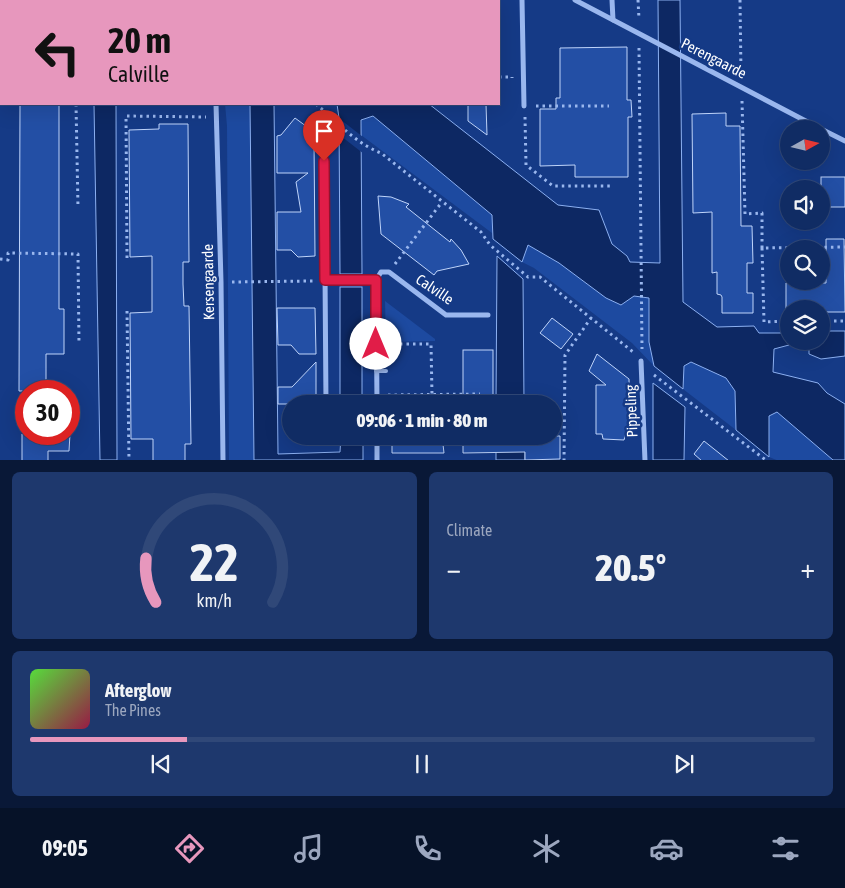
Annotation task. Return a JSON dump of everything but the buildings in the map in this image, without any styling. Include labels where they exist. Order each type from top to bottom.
[{"type":"street","points":[[522,0],[524,106]]},
{"type":"street","name":"Perengaarde","points":[[575,0],[804,120]]},
{"type":"street","points":[[612,0],[612,20]]},
{"type":"street","name":"Kersengaarde","points":[[216,105],[223,460]]},
{"type":"street","name":"Perengaarde","points":[[830,134],[845,141]]},
{"type":"street","points":[[324,141],[326,395]]},
{"type":"street","points":[[376,395],[376,280],[381,272],[388,272]]},
{"type":"street","name":"Calville","points":[[388,272],[446,315],[488,315]]},
{"type":"street","points":[[325,280],[376,280]]},
{"type":"street","name":"Pippeling","points":[[641,362],[645,460]]},
{"type":"street","points":[[377,445],[377,460]]},
{"type":"lane","points":[[376,371],[386,371]]},
{"type":"path","points":[[638,0],[642,349]]},
{"type":"path","points":[[740,0],[745,214],[762,213],[764,322],[780,322]]},
{"type":"path","points":[[500,77],[512,76],[512,86]]},
{"type":"path","points":[[76,105],[78,208]]},
{"type":"path","points":[[317,105],[333,121],[368,148],[380,153],[481,232],[490,245],[528,276],[540,277],[632,350],[651,372],[767,460]]},
{"type":"path","points":[[608,106],[524,106],[526,165],[553,186],[613,186]]},
{"type":"path","points":[[127,258],[126,116],[217,117]]},
{"type":"path","points":[[388,272],[442,202]]},
{"type":"path","points":[[762,248],[845,247]]},
{"type":"path","points":[[0,260],[8,260],[8,253],[78,254],[79,344]]},
{"type":"path","points":[[246,281],[325,280]]},
{"type":"path","points":[[127,311],[129,460]]},
{"type":"path","points":[[564,460],[565,355],[591,318]]},
{"type":"path","points":[[830,321],[845,321]]},
{"type":"path","points":[[376,344],[431,344],[432,395],[480,394]]},
{"type":"shaded area","points":[[658,0],[680,0],[683,302],[717,327],[754,326],[759,333],[780,333],[780,347],[774,349],[773,372],[818,383],[827,393],[845,404],[845,460],[833,460],[777,412],[769,416],[769,457],[736,430],[735,391],[726,378],[691,362],[684,366],[683,389],[654,366],[649,342],[649,298],[634,296],[621,305],[606,298],[559,263],[528,245],[522,262],[493,239],[492,215],[373,116],[361,120],[362,274],[340,274],[339,118],[337,105],[430,105],[558,205],[599,210],[612,244],[627,256],[630,262],[660,263]]},
{"type":"shaded area","points":[[94,105],[116,105],[117,460],[100,460]]},
{"type":"shaded area","points":[[225,105],[250,105],[254,460],[229,460],[227,126]]},
{"type":"shaded area","points":[[250,105],[274,105],[278,454],[340,452],[340,445],[363,445],[363,460],[254,460]]},
{"type":"shaded area","points":[[373,116],[492,215],[492,233],[361,135],[361,120]]},
{"type":"shaded area","points":[[528,245],[559,263],[606,298],[621,305],[634,296],[650,298],[649,342],[654,366],[632,343],[534,268],[522,262]]},
{"type":"shaded area","points":[[497,256],[523,279],[524,395],[496,395]]},
{"type":"shaded area","points":[[340,287],[362,287],[362,395],[340,395]]},
{"type":"shaded area","points":[[385,301],[435,339],[435,341],[386,342]]},
{"type":"shaded area","points":[[830,331],[845,331],[845,356],[821,359],[809,354],[809,350],[830,350]]},
{"type":"shaded area","points":[[691,362],[726,378],[735,391],[736,430],[683,389],[684,366]]},
{"type":"shaded area","points":[[653,383],[685,407],[684,460],[653,460]]},
{"type":"shaded area","points":[[777,412],[833,460],[776,460],[769,457],[769,415]]},
{"type":"shaded area","points":[[496,445],[525,445],[525,460],[496,460]]},
{"type":"pier","points":[[336,116],[363,137],[364,154],[337,133]]},
{"type":"route","points":[[324,161],[325,280],[376,280],[376,344]]}]
